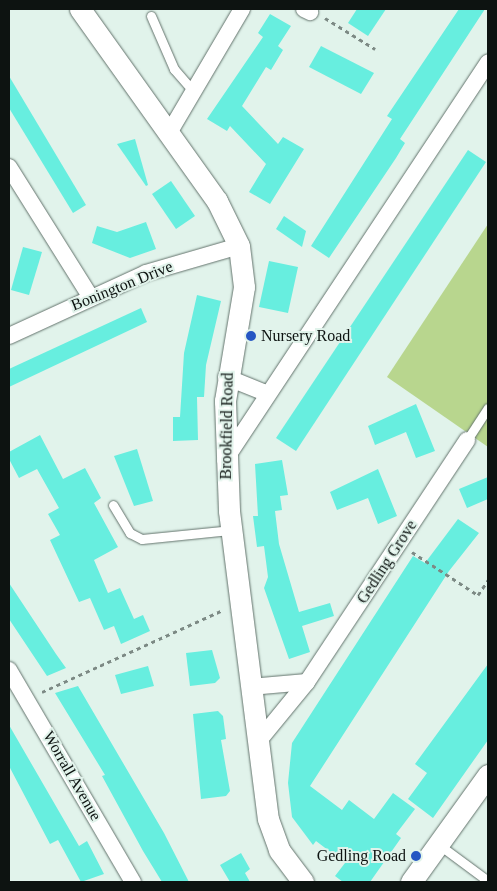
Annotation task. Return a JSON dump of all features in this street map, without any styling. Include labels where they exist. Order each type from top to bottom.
[{"type":"street","points":[[169,132],[242,9]]},
{"type":"street","name":"Brookfield Road","points":[[88,14],[217,200],[239,246],[244,287],[226,376],[225,460],[231,530],[257,743],[272,835],[303,882]]},
{"type":"street","points":[[225,460],[488,62]]},
{"type":"street","points":[[9,167],[90,296]]},
{"type":"street","name":"Bonington Drive","points":[[9,336],[90,296],[154,270],[239,246]]},
{"type":"street","points":[[226,376],[268,394]]},
{"type":"street","name":"Gedling Grove","points":[[257,743],[307,682],[467,440]]},
{"type":"street","name":"Worrall Avenue","points":[[9,670],[29,701],[133,882]]},
{"type":"street","points":[[250,687],[307,682]]},
{"type":"street","points":[[410,882],[488,775]]},
{"type":"lane","points":[[150,16],[174,68],[193,92]]},
{"type":"lane","points":[[467,440],[488,408]]},
{"type":"lane","points":[[113,505],[130,533],[142,539],[231,530]]},
{"type":"lane","points":[[438,844],[488,880]]},
{"type":"path","points":[[307,10],[375,49]]},
{"type":"path","points":[[399,544],[478,595],[488,580]]},
{"type":"path","points":[[29,701],[51,686],[239,602]]},
{"type":"green space","points":[[488,224],[488,447],[387,377]]},
{"type":"building","points":[[357,9],[386,9],[368,36],[348,23]]},
{"type":"building","points":[[459,9],[485,9],[400,139],[405,143],[396,158],[329,258],[311,246],[392,119],[387,116]]},
{"type":"building","points":[[270,14],[291,26],[278,46],[283,50],[271,70],[266,67],[242,106],[278,144],[283,137],[304,149],[270,204],[249,192],[266,164],[230,126],[227,131],[207,119],[263,37],[258,33]]},
{"type":"building","points":[[321,46],[374,73],[361,94],[309,67]]},
{"type":"building","points":[[9,76],[86,205],[73,213],[9,108]]},
{"type":"building","points":[[135,139],[148,185],[146,186],[117,144]]},
{"type":"building","points":[[468,150],[486,162],[296,451],[276,438]]},
{"type":"building","points":[[171,181],[195,216],[176,229],[152,194]]},
{"type":"building","points":[[284,216],[306,231],[302,247],[276,229]]},
{"type":"building","points":[[146,222],[156,249],[130,258],[92,243],[97,226],[117,232]]},
{"type":"building","points":[[23,247],[42,252],[29,295],[11,290]]},
{"type":"building","points":[[269,261],[298,267],[288,313],[259,307]]},
{"type":"building","points":[[197,295],[221,301],[206,365],[204,397],[197,397],[198,440],[173,441],[173,417],[180,417],[184,353]]},
{"type":"building","points":[[141,308],[147,322],[9,387],[9,369]]},
{"type":"building","points":[[416,404],[435,451],[416,458],[406,432],[375,445],[368,426]]},
{"type":"building","points":[[40,435],[63,479],[85,468],[101,498],[94,503],[118,547],[94,560],[108,593],[120,588],[134,619],[143,615],[150,631],[121,644],[114,626],[104,630],[90,598],[79,602],[50,540],[60,535],[48,514],[59,508],[37,469],[19,478],[9,459],[9,452]]},
{"type":"building","points":[[137,449],[153,501],[134,506],[114,456]]},
{"type":"building","points":[[282,460],[288,495],[280,496],[282,510],[275,511],[279,544],[299,612],[330,603],[334,616],[302,626],[310,652],[289,659],[264,588],[268,577],[264,546],[257,547],[253,516],[258,516],[255,464]]},
{"type":"building","points":[[378,469],[397,516],[378,524],[368,498],[337,510],[330,492]]},
{"type":"building","points":[[488,477],[488,499],[467,508],[459,489]]},
{"type":"building","points":[[458,519],[479,533],[449,571],[310,786],[342,810],[349,800],[374,819],[393,793],[415,809],[396,834],[401,838],[370,882],[343,882],[335,876],[345,863],[316,841],[313,845],[292,817],[288,783],[292,743],[413,556],[425,563]]},
{"type":"building","points":[[9,583],[66,668],[47,676],[9,619]]},
{"type":"building","points":[[212,650],[220,678],[215,683],[190,686],[186,653]]},
{"type":"building","points":[[488,664],[488,740],[433,818],[408,799],[427,773],[415,764]]},
{"type":"building","points":[[148,666],[154,686],[121,694],[115,675]]},
{"type":"building","points":[[78,686],[164,833],[189,882],[162,882],[143,851],[102,776],[105,775],[55,693]]},
{"type":"building","points":[[218,711],[223,716],[226,739],[221,740],[230,791],[226,796],[201,799],[193,714]]},
{"type":"building","points":[[9,725],[79,846],[87,841],[104,874],[81,882],[58,840],[50,844],[9,766]]},
{"type":"building","points":[[241,853],[250,869],[245,873],[250,882],[230,882],[220,865]]},
{"type":"place","name":"Nursery Road","points":[[251,336]]},
{"type":"place","name":"Gedling Road","points":[[416,856]]}]
